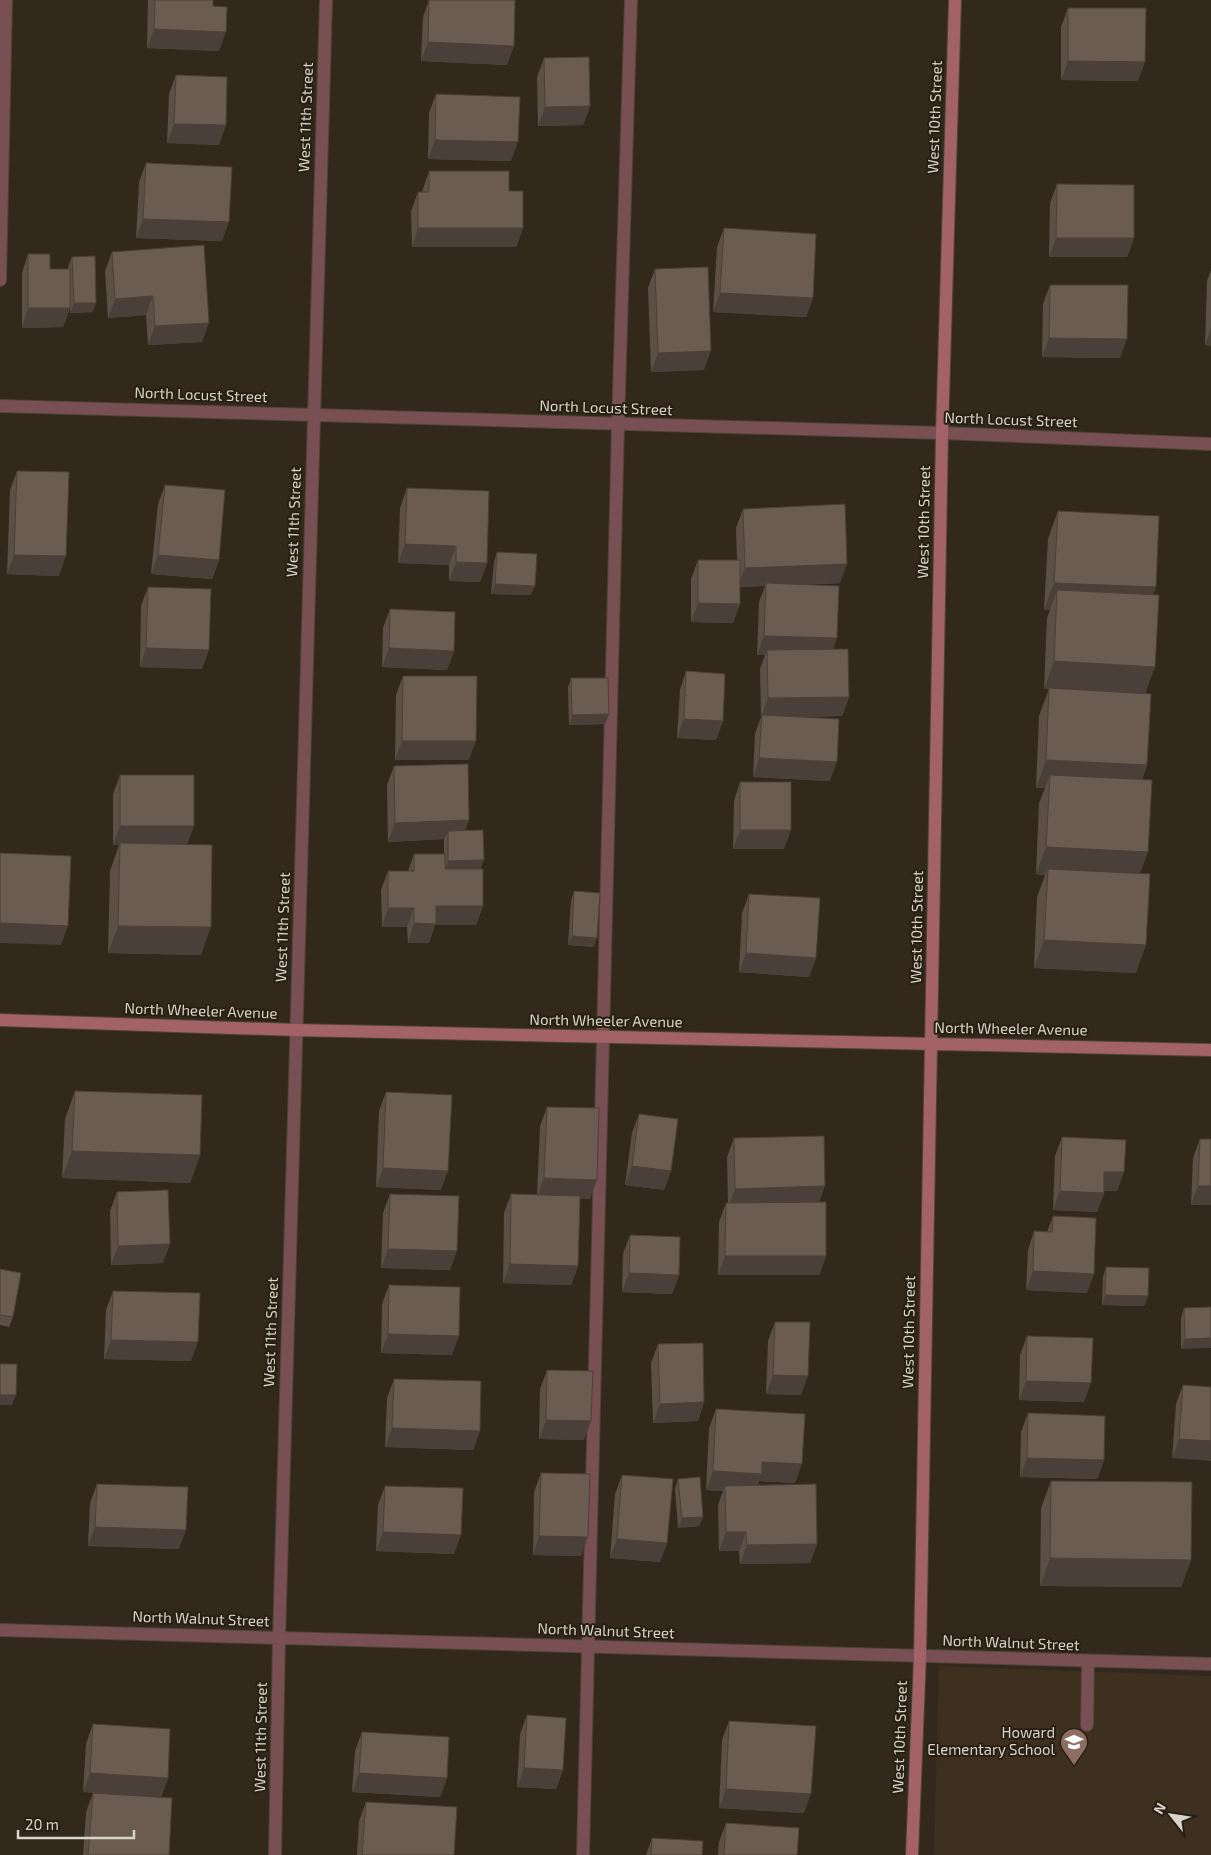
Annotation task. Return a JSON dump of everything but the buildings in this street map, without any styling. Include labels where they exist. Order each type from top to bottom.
[{"type":"street","points":[[0,280],[6,0]]},
{"type":"street","name":"West 11th Street","points":[[275,1855],[279,1638],[326,0]]},
{"type":"street","points":[[582,1855],[630,0]]},
{"type":"street","name":"West 10th Street","points":[[912,1855],[920,1656],[942,433],[955,0]]},
{"type":"street","name":"North Locust Street","points":[[0,406],[942,433],[1211,444]]},
{"type":"street","name":"North Wheeler Avenue","points":[[0,1020],[296,1030],[1211,1050]]},
{"type":"street","name":"North Walnut Street","points":[[0,1630],[1211,1664]]},
{"type":"street","points":[[1087,1725],[1088,1661]]},
{"type":"shaded area","name":"Howard Elementary School","points":[[939,1666],[1211,1676],[1211,1855],[934,1855]]},
{"type":"place","name":"Howard Elementary School","points":[[1074,1766]]}]
